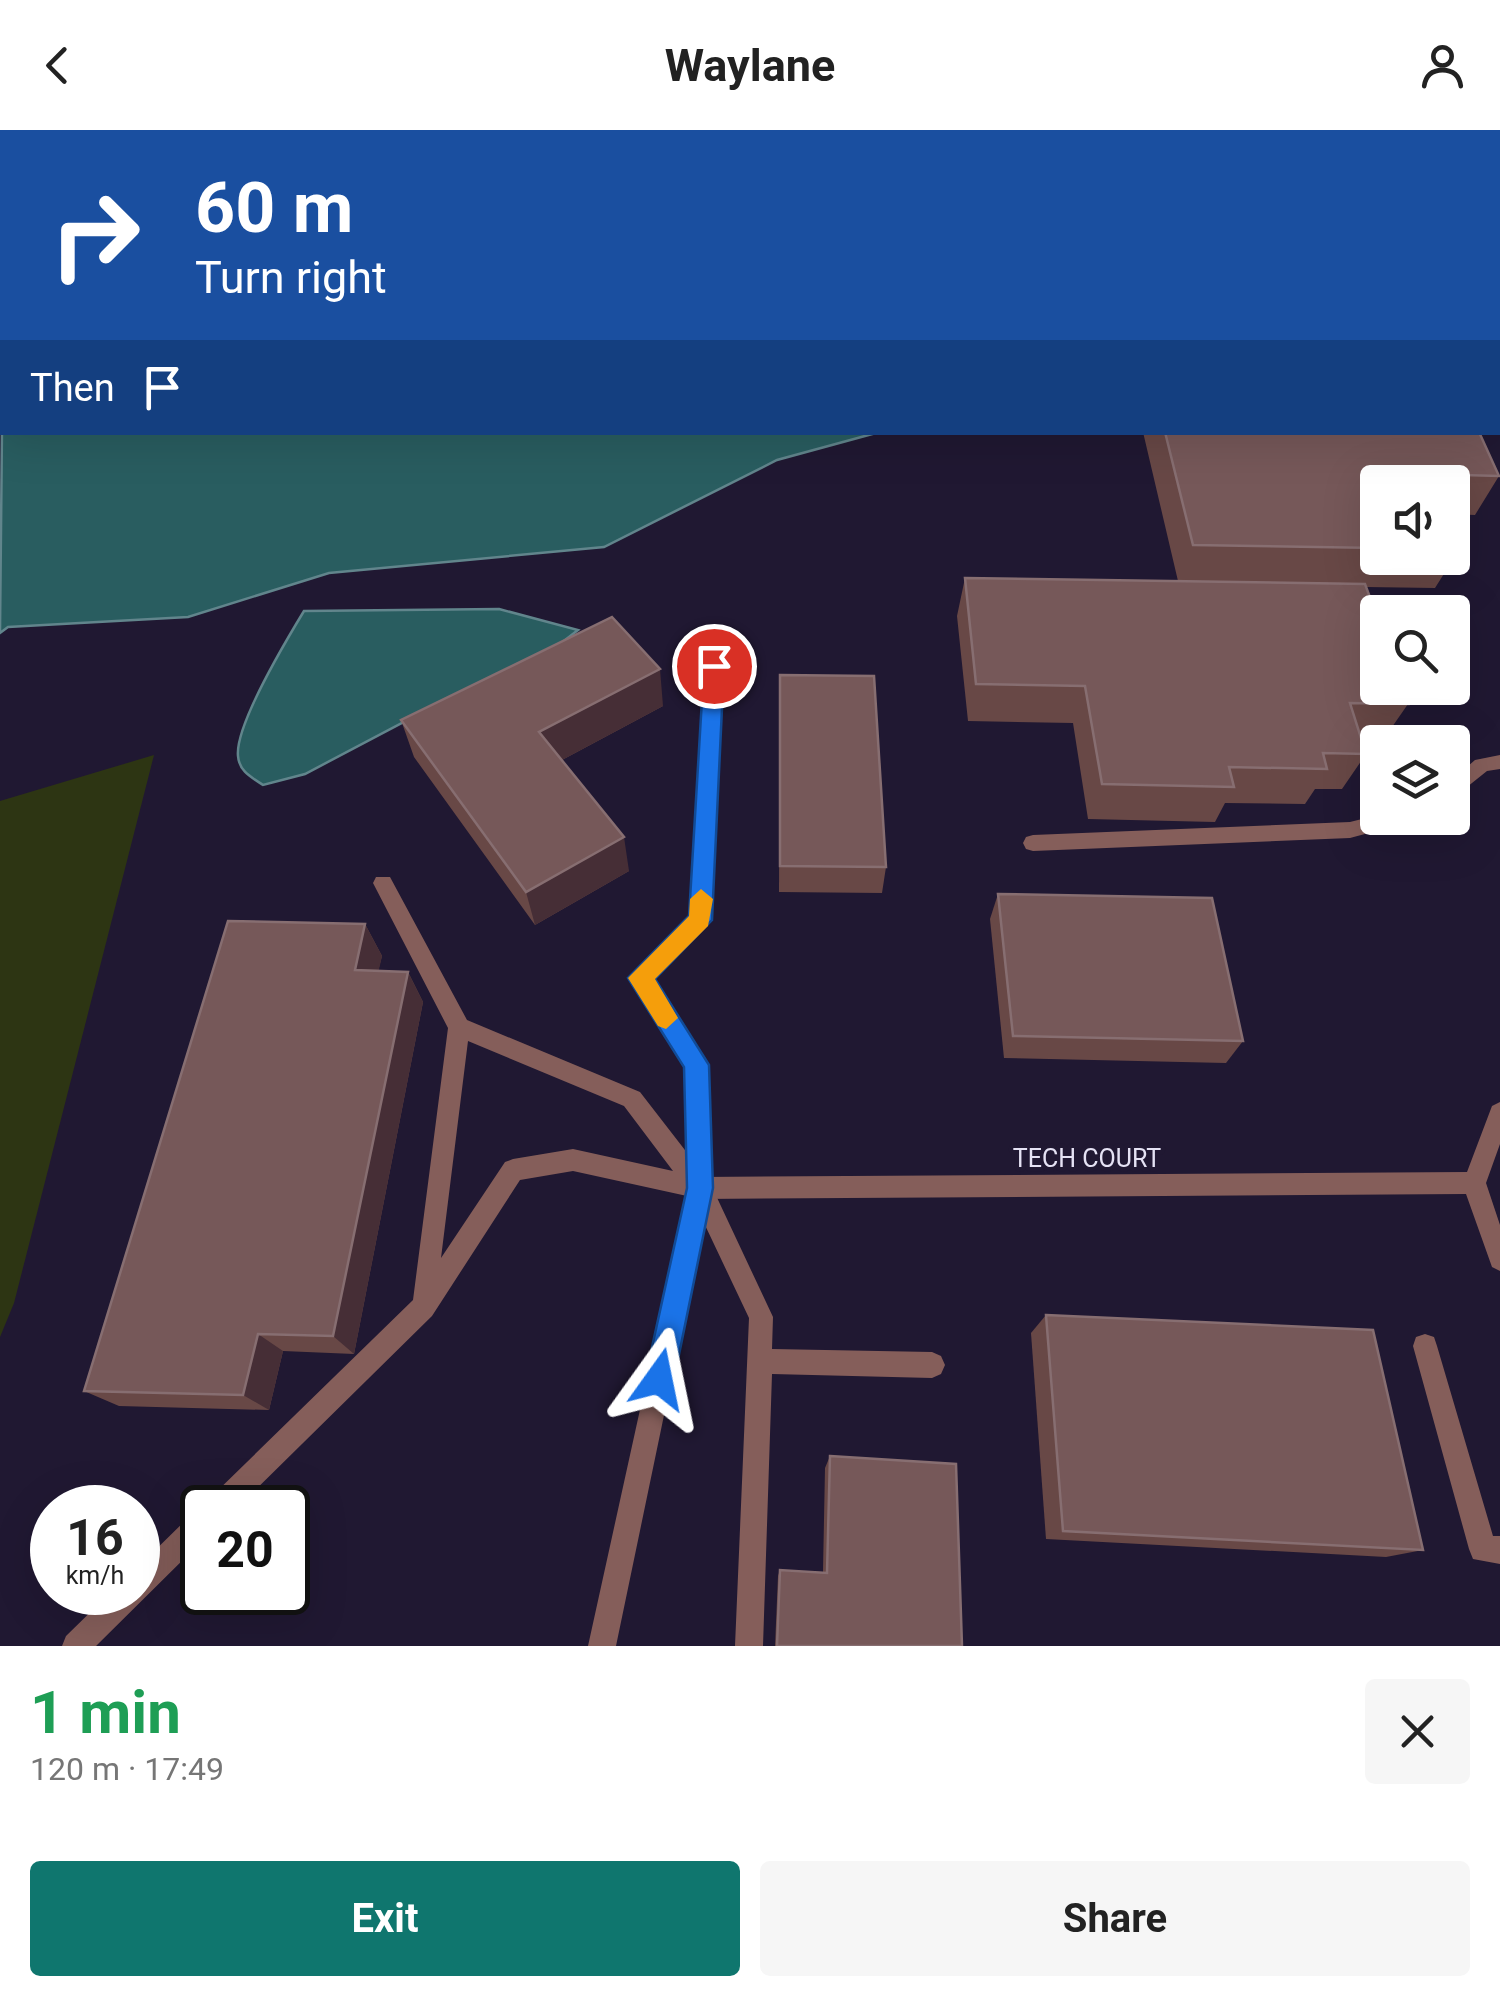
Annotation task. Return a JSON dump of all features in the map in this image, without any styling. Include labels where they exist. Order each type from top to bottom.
[{"type":"street","points":[[602,1646],[700,1188],[697,1065],[640,978],[700,920],[714,666]]},
{"type":"street","points":[[1470,776],[1482,765],[1500,762]]},
{"type":"street","points":[[1033,843],[1360,828]]},
{"type":"street","points":[[384,883],[459,1027],[423,1306]]},
{"type":"street","points":[[459,1027],[632,1099],[700,1188],[761,1317],[749,1646]]},
{"type":"street","points":[[1500,1113],[1474,1183],[1500,1260]]},
{"type":"street","name":"TECH COURT","points":[[241,1485],[423,1306],[513,1170],[573,1160],[700,1188],[1474,1183]]},
{"type":"street","points":[[1424,1346],[1482,1549],[1500,1550]]},
{"type":"street","points":[[760,1360],[932,1365]]},
{"type":"street","points":[[160,1564],[180,1544]]},
{"type":"street","points":[[76,1646],[108,1615]]},
{"type":"shaded area","points":[[2,435],[869,435],[777,460],[604,547],[329,573],[188,617],[8,627],[0,633]]},
{"type":"shaded area","points":[[499,609],[578,630],[538,661],[440,703],[305,774],[263,785],[241,766],[239,742],[245,725],[304,611]]},
{"type":"shaded area","points":[[154,755],[14,1303],[0,1337],[0,801]]},
{"type":"building","points":[[1166,435],[1480,435],[1499,476],[1470,475],[1470,465],[1360,465],[1360,548],[1193,545]]},
{"type":"building","points":[[965,578],[1365,584],[1369,595],[1360,595],[1360,703],[1350,703],[1360,735],[1360,754],[1323,753],[1327,769],[1229,767],[1234,787],[1102,784],[1085,686],[976,684]]},
{"type":"building","points":[[612,617],[660,669],[539,732],[624,837],[526,892],[401,720]]},
{"type":"building","points":[[780,675],[874,676],[886,867],[780,866]]},
{"type":"building","points":[[998,894],[1212,898],[1243,1041],[1013,1036]]},
{"type":"building","points":[[228,921],[365,924],[355,970],[408,972],[333,1336],[258,1334],[243,1395],[84,1391]]},
{"type":"building","points":[[1046,1315],[1373,1330],[1423,1550],[1063,1531]]},
{"type":"building","points":[[830,1456],[956,1464],[962,1646],[777,1646],[780,1570],[827,1573]]},
{"type":"slow traffic","points":[[666,1018],[640,978],[700,920],[701,899]]},
{"type":"route","points":[[659,1379],[700,1188],[697,1065],[640,978],[700,920],[714,666]]}]
